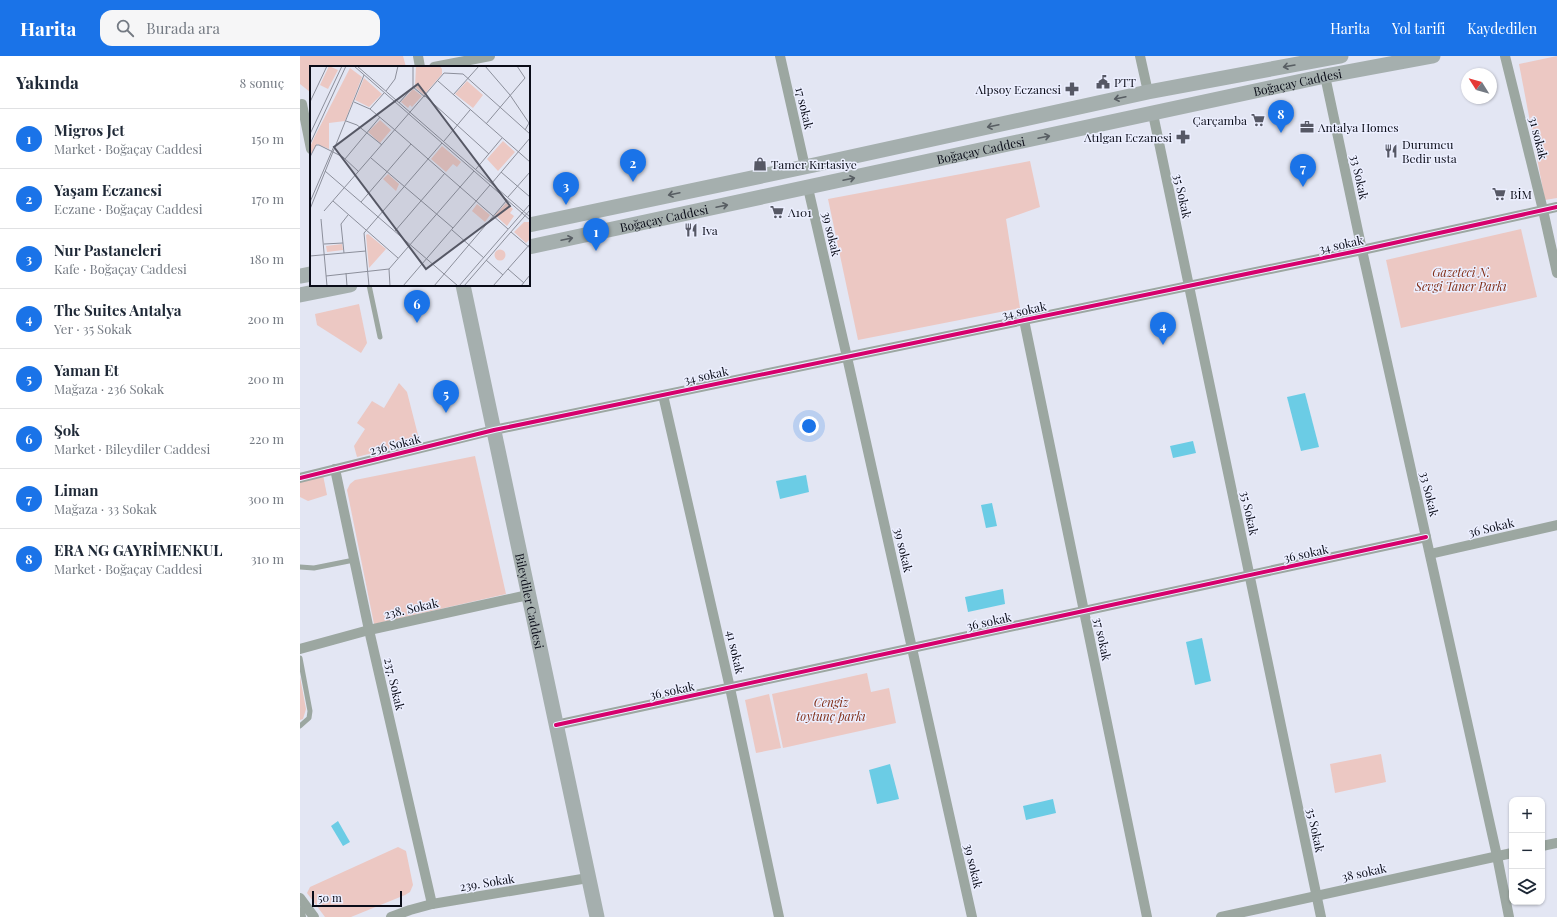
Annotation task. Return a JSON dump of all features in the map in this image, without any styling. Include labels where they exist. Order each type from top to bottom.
[{"type":"main road","name":"Boğaçay Caddesi","points":[[530,225],[805,167],[1148,92],[1316,58],[1341,56]]},
{"type":"main road","name":"Boğaçay Caddesi","points":[[530,247],[1325,76],[1433,56]]},
{"type":"main road","points":[[300,276],[310,274]]},
{"type":"main road","points":[[300,295],[345,286]]},
{"type":"main road","name":"Bileydiler Caddesi","points":[[463,286],[597,917]]},
{"type":"street","points":[[418,56],[420,66]]},
{"type":"street","points":[[439,66],[490,56]]},
{"type":"street","name":"17 sokak","points":[[780,56],[805,167]]},
{"type":"street","points":[[1140,56],[1148,92]]},
{"type":"street","name":"31 sokak","points":[[1505,56],[1557,273]]},
{"type":"street","name":"33 Sokak","points":[[1325,76],[1362,250],[1497,856],[1509,917]]},
{"type":"street","points":[[304,102],[310,142]]},
{"type":"street","name":"35 Sokak","points":[[1153,114],[1321,917]]},
{"type":"street","name":"39 sokak","points":[[808,188],[972,917]]},
{"type":"street","name":"34 sokak","points":[[494,430],[1362,250],[1557,207]]},
{"type":"street","name":"37 sokak","points":[[1024,320],[1147,917]]},
{"type":"street","name":"41 sokak","points":[[663,395],[730,688],[779,917]]},
{"type":"street","name":"236 Sokak","points":[[300,478],[494,430]]},
{"type":"street","name":"237. Sokak","points":[[335,469],[369,630],[432,904]]},
{"type":"street","name":"36 Sokak","points":[[1430,554],[1557,525]]},
{"type":"street","name":"36 sokak","points":[[556,725],[1426,537]]},
{"type":"street","name":"238. Sokak","points":[[300,649],[369,630],[528,595]]},
{"type":"street","points":[[1545,845],[1557,843]]},
{"type":"street","name":"38 sokak","points":[[1221,917],[1509,854]]},
{"type":"street","name":"239. Sokak","points":[[391,917],[432,904],[588,878]]},
{"type":"street","points":[[300,898],[314,917]]},
{"type":"street","points":[[300,912],[301,917]]},
{"type":"lane","points":[[369,286],[380,337]]},
{"type":"lane","points":[[300,567],[314,568],[354,560]]},
{"type":"lane","points":[[300,658],[310,710],[309,718],[300,726]]},
{"type":"green space","points":[[300,56],[403,56],[406,66],[310,66],[310,92],[300,84]]},
{"type":"green space","points":[[1557,56],[1557,198],[1545,200],[1519,64]]},
{"type":"green space","points":[[1030,161],[1040,207],[1006,219],[1020,308],[858,340],[828,199]]},
{"type":"green space","name":"Gazeteci N. Sevgi Taner Parkı","points":[[1521,229],[1537,297],[1401,328],[1386,260]]},
{"type":"green space","points":[[359,304],[367,343],[361,353],[317,325],[315,314]]},
{"type":"green space","points":[[399,383],[407,392],[418,435],[415,442],[357,457],[354,446],[365,429],[357,423],[372,401],[384,408]]},
{"type":"green space","points":[[475,456],[506,594],[374,624],[347,490],[350,484],[355,480]]},
{"type":"green space","points":[[323,475],[327,495],[308,501],[300,497],[300,481]]},
{"type":"green space","name":"Cengiz toytunç parkı","points":[[867,673],[871,692],[889,688],[896,723],[783,748],[772,694]]},
{"type":"green space","points":[[300,677],[306,709],[303,719],[300,720]]},
{"type":"green space","points":[[769,694],[781,748],[756,753],[745,700]]},
{"type":"green space","points":[[1381,754],[1386,782],[1335,793],[1330,764]]},
{"type":"green space","points":[[398,847],[406,851],[413,885],[410,892],[405,895],[351,917],[325,917],[307,893],[310,887]]},
{"type":"water","points":[[1305,393],[1319,447],[1301,451],[1287,397]]},
{"type":"water","points":[[1193,441],[1196,453],[1173,458],[1170,446]]},
{"type":"water","points":[[806,475],[809,492],[780,499],[776,481]]},
{"type":"water","points":[[992,503],[997,526],[986,528],[981,505]]},
{"type":"water","points":[[1003,589],[1005,604],[968,612],[965,597]]},
{"type":"water","points":[[1202,638],[1211,681],[1195,685],[1186,642]]},
{"type":"water","points":[[890,764],[899,799],[877,804],[869,770]]},
{"type":"water","points":[[1053,799],[1056,813],[1026,820],[1023,806]]},
{"type":"water","points":[[338,821],[350,842],[343,846],[331,826]]},
{"type":"cycle path","points":[[300,478],[494,430],[1362,250],[1557,207]]},
{"type":"cycle path","points":[[556,725],[1426,537]]},
{"type":"place","name":"PTT","points":[[1103,82]]},
{"type":"place","name":"Alpsoy Eczanesi","points":[[1072,89]]},
{"type":"place","name":"Çarçamba","points":[[1258,120]]},
{"type":"place","name":"Antalya Homes","points":[[1307,127]]},
{"type":"place","name":"ERA NG GAYRİMENKUL","points":[[1281,133]]},
{"type":"place","name":"Atılgan Eczanesi","points":[[1183,137]]},
{"type":"place","name":"Durumcu Bedir usta","points":[[1391,151]]},
{"type":"place","name":"Tamer Kırtasiye","points":[[760,164]]},
{"type":"place","name":"Yaşam Eczanesi","points":[[633,182]]},
{"type":"place","name":"Liman","points":[[1303,187]]},
{"type":"place","name":"BİM","points":[[1499,194]]},
{"type":"place","name":"Nur Pastaneleri","points":[[566,205]]},
{"type":"place","name":"A101","points":[[777,212]]},
{"type":"place","name":"Iva","points":[[691,230]]},
{"type":"place","name":"Migros Jet","points":[[596,251]]},
{"type":"place","name":"Şok","points":[[417,323]]},
{"type":"place","name":"The Suites Antalya","points":[[1163,345]]},
{"type":"place","name":"Yaman Et","points":[[446,413]]}]
